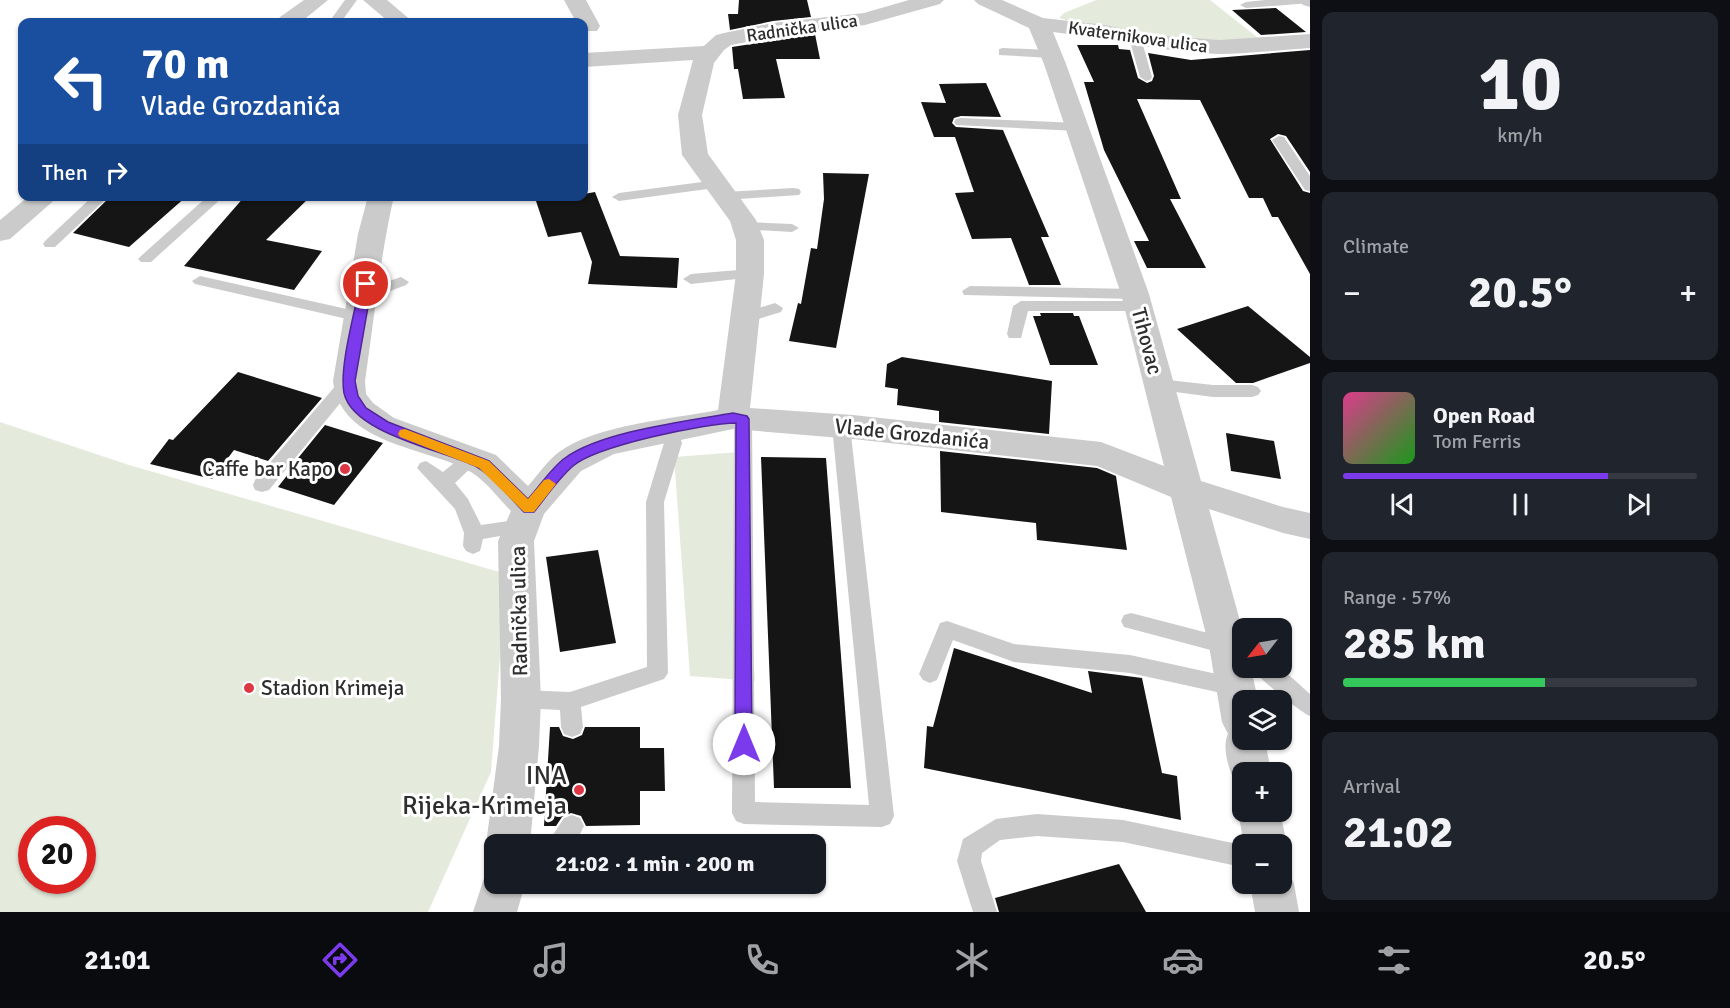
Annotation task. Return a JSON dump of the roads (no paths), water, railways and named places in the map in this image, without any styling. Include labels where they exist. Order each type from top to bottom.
[{"type":"street","points":[[293,18],[317,0]]},
{"type":"street","points":[[375,0],[397,18]]},
{"type":"street","points":[[575,0],[585,18]]},
{"type":"street","name":"Radnička ulica","points":[[588,60],[710,52],[724,40],[865,19],[933,0]]},
{"type":"street","points":[[985,0],[1038,24]]},
{"type":"street","name":"Kvaternikova ulica","points":[[1038,24],[1219,47],[1310,41]]},
{"type":"street","name":"Tihovac","points":[[1038,24],[1051,54],[1136,300],[1187,489],[1232,632]]},
{"type":"street","points":[[710,52],[703,62],[696,86],[690,127],[695,155],[745,226],[750,240],[750,274],[738,418]]},
{"type":"street","points":[[0,233],[40,201]]},
{"type":"street","points":[[380,201],[372,234],[349,381],[351,396],[362,411],[383,426],[484,464],[525,517]]},
{"type":"street","name":"Vlade Grozdanića","points":[[525,517],[568,462],[585,452],[608,443],[670,429],[738,418],[847,427],[1101,454],[1187,489],[1283,520],[1310,526]]},
{"type":"street","name":"Radnička ulica","points":[[508,834],[519,746],[521,699],[516,541],[525,517]]},
{"type":"street","points":[[495,912],[500,894]]},
{"type":"street","points":[[1274,894],[1277,912]]},
{"type":"lane","points":[[338,18],[351,0]]},
{"type":"lane","points":[[1246,5],[1309,0]]},
{"type":"lane","points":[[1135,38],[1146,77]]},
{"type":"lane","points":[[1003,52],[1051,54]]},
{"type":"lane","points":[[961,122],[1077,128]]},
{"type":"lane","points":[[1279,140],[1310,187]]},
{"type":"lane","points":[[619,197],[721,190],[794,192]]},
{"type":"lane","points":[[50,244],[97,201]]},
{"type":"lane","points":[[146,259],[211,201]]},
{"type":"lane","points":[[745,226],[792,228]]},
{"type":"lane","points":[[691,279],[750,274]]},
{"type":"lane","points":[[200,281],[362,307],[401,282]]},
{"type":"lane","points":[[970,291],[1136,300]]},
{"type":"lane","points":[[1015,334],[1021,306],[1136,300]]},
{"type":"lane","points":[[745,318],[775,308]]},
{"type":"lane","points":[[262,485],[349,381]]},
{"type":"lane","points":[[1159,385],[1213,391],[1252,391]]},
{"type":"lane","points":[[738,418],[744,813],[882,816],[847,427]]},
{"type":"lane","points":[[521,699],[570,701],[657,673],[655,502],[673,443],[670,429]]},
{"type":"lane","points":[[444,482],[471,459]]},
{"type":"lane","points":[[426,468],[444,482],[465,505],[474,539],[525,517]]},
{"type":"lane","points":[[1131,621],[1232,660]]},
{"type":"lane","points":[[930,674],[947,629],[1014,653],[1130,664],[1232,664]]},
{"type":"lane","points":[[1277,678],[1310,707]]},
{"type":"lane","points":[[570,701],[572,727]]},
{"type":"lane","points":[[985,912],[969,861],[970,847],[996,830],[1036,825],[1123,831],[1232,854]]},
{"type":"place","name":"Caffe bar Kapo","points":[[345,469]]},
{"type":"place","name":"Stadion Krimeja","points":[[249,688]]},
{"type":"place","name":"INA Rijeka-Krimeja","points":[[579,790]]}]
